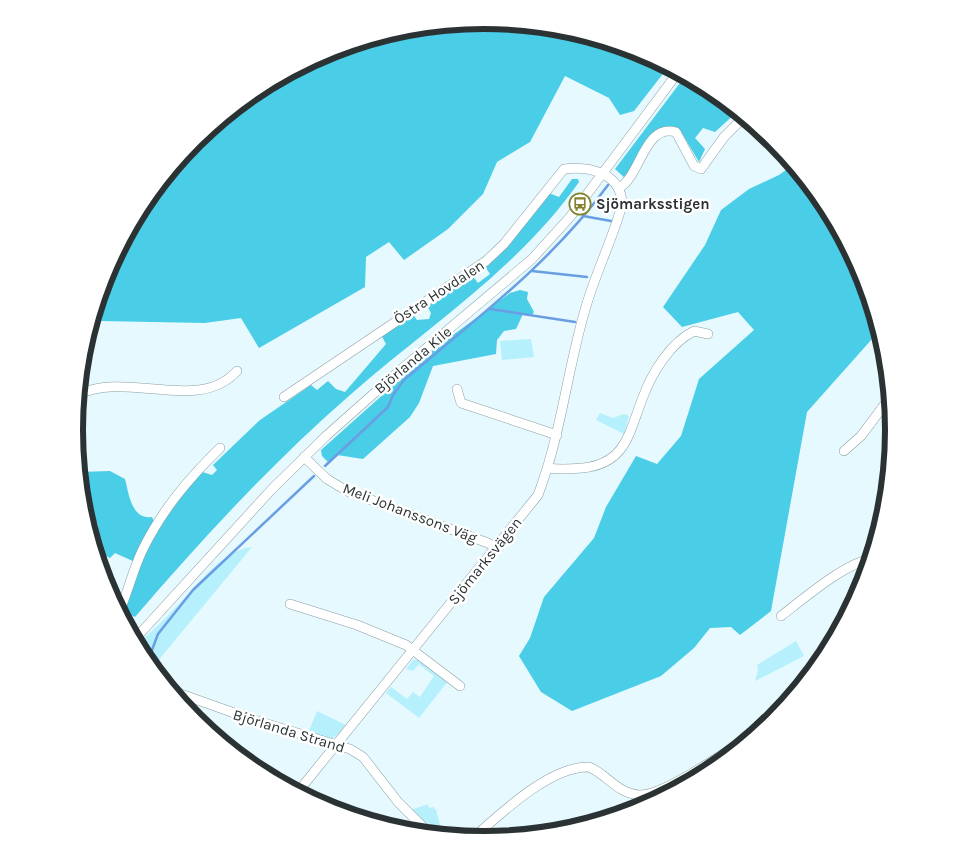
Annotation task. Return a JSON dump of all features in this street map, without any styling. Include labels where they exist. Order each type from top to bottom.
[{"type":"street","name":"Björlanda Kile","points":[[139,634],[237,526],[304,457],[370,396],[532,259],[570,217],[674,77]]},
{"type":"street","points":[[619,188],[631,178],[649,144],[660,132],[666,130],[676,132],[680,136],[694,166],[701,170],[724,137],[740,121]]},
{"type":"street","name":"Östra Hovdalen","points":[[284,397],[486,261],[504,244],[564,169],[580,167],[604,173]]},
{"type":"street","points":[[604,173],[619,188],[622,205],[585,308],[548,468],[565,470],[593,467],[617,453],[628,439],[647,389],[669,352],[680,340],[694,331],[708,334]]},
{"type":"street","points":[[85,392],[101,386],[202,390],[228,381],[237,371]]},
{"type":"street","points":[[457,389],[461,404],[557,434]]},
{"type":"street","points":[[844,451],[861,436],[885,404]]},
{"type":"street","points":[[123,602],[142,552],[160,520],[188,479],[220,448]]},
{"type":"street","name":"Meli Johanssons Väg","points":[[304,457],[327,479],[340,487],[488,543],[496,548]]},
{"type":"street","name":"Sjömarksvägen","points":[[301,787],[534,502],[548,468]]},
{"type":"street","points":[[781,616],[836,576],[864,560]]},
{"type":"street","points":[[290,604],[364,627],[413,650],[460,686]]},
{"type":"street","name":"Björlanda Strand","points":[[183,695],[350,749],[363,757],[398,802],[423,827]]},
{"type":"street","points":[[482,831],[516,802],[566,771],[589,767],[622,790],[638,795],[652,793],[708,763]]},
{"type":"shaded area","points":[[458,30],[511,30],[563,36],[588,42],[638,59],[665,72],[634,111],[620,115],[609,98],[565,76],[530,142],[497,162],[483,194],[448,229],[404,260],[389,242],[366,257],[365,287],[259,348],[241,318],[205,323],[100,321],[114,276],[137,229],[166,186],[183,165],[220,128],[262,96],[307,70],[331,59],[381,42],[406,36]]},
{"type":"shaded area","points":[[681,81],[707,96],[733,115],[715,132],[703,128],[695,138],[705,149],[699,162],[683,135],[672,127],[660,129],[625,178],[615,169]]},
{"type":"shaded area","points":[[788,168],[832,229],[855,276],[874,336],[807,412],[771,611],[740,635],[731,627],[710,628],[694,648],[661,676],[572,711],[541,692],[519,656],[530,638],[544,597],[594,538],[606,507],[636,456],[657,464],[681,436],[699,379],[754,330],[738,312],[682,327],[663,307],[705,245],[721,210],[749,189],[779,175]]},
{"type":"shaded area","points":[[572,179],[578,179],[579,182],[555,213],[528,242],[471,295],[350,395],[293,447],[212,530],[135,617],[128,614],[125,606],[142,557],[158,528],[199,471],[212,475],[217,470],[213,465],[260,420],[311,385],[317,390],[328,381],[336,389],[345,392],[386,344],[380,333],[412,313],[417,320],[429,319],[431,313],[426,304],[471,274],[478,283],[490,274],[484,265],[549,193],[559,197]]},
{"type":"shaded area","points":[[520,290],[528,292],[527,299],[534,312],[532,315],[523,314],[516,329],[504,331],[497,340],[496,354],[433,366],[419,403],[410,417],[363,459],[337,455],[329,463],[322,456],[321,450],[434,349],[510,293]]},
{"type":"shaded area","points":[[531,339],[534,357],[502,360],[500,341]]},
{"type":"shaded area","points":[[600,413],[613,418],[624,414],[629,416],[624,434],[596,420]]},
{"type":"shaded area","points":[[110,471],[125,479],[132,505],[136,511],[145,517],[152,517],[155,523],[135,562],[115,553],[110,558],[104,555],[97,522],[94,520],[91,508],[86,472]]},
{"type":"shaded area","points":[[252,547],[157,662],[143,640],[210,571],[230,555]]},
{"type":"shaded area","points":[[796,641],[804,656],[755,681],[758,671],[757,665]]},
{"type":"shaded area","points":[[421,659],[448,681],[419,718],[386,693],[391,687],[407,699],[413,692],[420,697],[434,676],[419,664],[413,671],[406,669],[413,660]]},
{"type":"shaded area","points":[[317,711],[346,725],[337,735],[330,738],[308,733]]},
{"type":"shaded area","points":[[428,804],[429,808],[433,807],[436,810],[441,829],[428,827],[411,810]]},
{"type":"waterway","points":[[325,466],[388,407],[393,395],[404,380],[485,312],[538,264],[563,239],[608,185]]},
{"type":"waterway","points":[[583,216],[611,221]]},
{"type":"waterway","points":[[532,271],[587,277]]},
{"type":"waterway","points":[[490,309],[575,322]]},
{"type":"waterway","points":[[152,650],[158,634],[193,590],[314,476]]},
{"type":"place","name":"Sjömarksstigen","points":[[580,204]]}]
